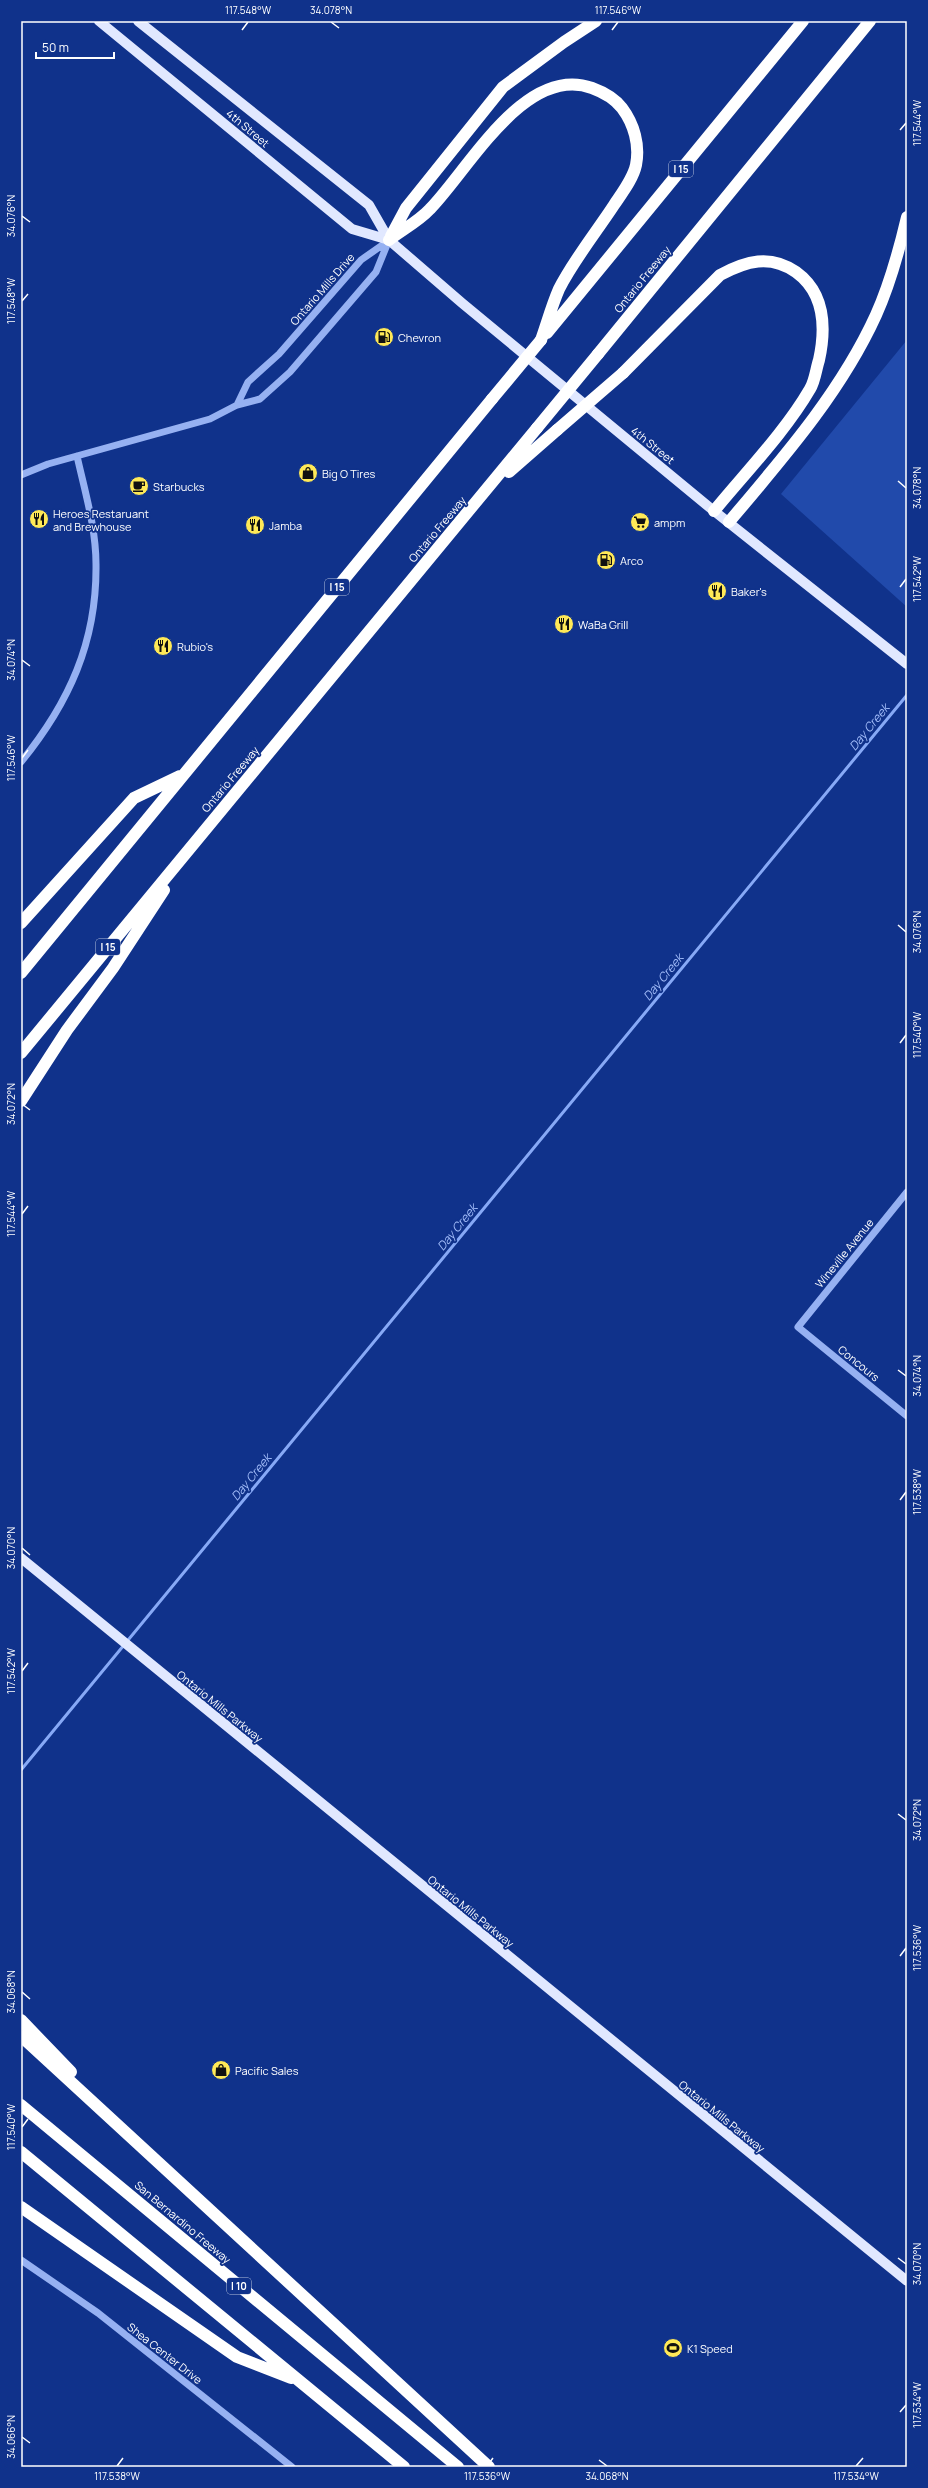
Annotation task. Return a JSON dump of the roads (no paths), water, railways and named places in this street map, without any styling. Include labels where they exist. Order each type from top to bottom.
[{"type":"highway","points":[[389,240],[406,208],[503,87],[564,42],[596,21]]},
{"type":"highway","name":"I 15","points":[[21,973],[541,340],[555,315],[803,21]]},
{"type":"highway","name":"Ontario Freeway","points":[[21,1053],[598,354],[870,21]]},
{"type":"highway","points":[[389,240],[429,210],[508,116],[534,97],[553,88],[572,84],[599,90],[618,102],[634,128],[637,146],[636,165],[620,197],[560,288],[555,315]]},
{"type":"highway","points":[[729,522],[830,396],[855,356],[888,284],[907,217]]},
{"type":"highway","points":[[482,495],[623,373],[720,275],[739,264],[755,260],[779,263],[803,278],[811,287],[821,309],[823,328],[822,347],[811,388],[795,411],[714,511]]},
{"type":"highway","points":[[21,922],[134,798],[183,774]]},
{"type":"highway","points":[[21,1101],[67,1030],[113,968],[194,842]]},
{"type":"highway","points":[[21,2020],[144,2148]]},
{"type":"highway","points":[[21,2036],[144,2148],[308,2302],[489,2467]]},
{"type":"highway","name":"San Bernardino Freeway","points":[[21,2105],[458,2467]]},
{"type":"highway","points":[[21,2152],[404,2467]]},
{"type":"highway","points":[[21,2208],[237,2357],[302,2383]]},
{"type":"main road","name":"4th Street","points":[[99,21],[352,229],[389,240]]},
{"type":"main road","name":"4th Street","points":[[138,21],[369,205],[389,240],[462,303],[714,511],[904,661]]},
{"type":"main road","name":"Ontario Mills Parkway","points":[[21,1558],[907,2281]]},
{"type":"street","points":[[21,475],[48,464],[210,419],[237,405],[260,399],[290,372],[376,272],[389,240]]},
{"type":"street","name":"Ontario Mills Drive","points":[[237,405],[248,382],[299,333],[361,260],[389,240]]},
{"type":"street","points":[[21,762],[47,729],[68,693],[82,656],[93,605],[96,564],[92,522],[77,456]]},
{"type":"street","name":"Wineville Avenue","points":[[798,1327],[907,1192]]},
{"type":"street","name":"Concours","points":[[798,1327],[907,1416]]},
{"type":"street","name":"Shea Center Drive","points":[[21,2260],[98,2313],[292,2467]]},
{"type":"waterway","name":"Day Creek","points":[[21,1770],[907,695]]},
{"type":"place","name":"Chevron","points":[[384,337]]},
{"type":"place","name":"Big O Tires","points":[[308,473]]},
{"type":"place","name":"Starbucks","points":[[139,486]]},
{"type":"place","name":"Heroes Restaruant and Brewhouse","points":[[39,519]]},
{"type":"place","name":"ampm","points":[[640,522]]},
{"type":"place","name":"Jamba","points":[[255,525]]},
{"type":"place","name":"Arco","points":[[606,560]]},
{"type":"place","name":"Baker's","points":[[717,591]]},
{"type":"place","name":"WaBa Grill","points":[[564,624]]},
{"type":"place","name":"Rubio's","points":[[163,646]]},
{"type":"place","name":"Pacific Sales","points":[[221,2070]]},
{"type":"place","name":"K1 Speed","points":[[673,2348]]}]
